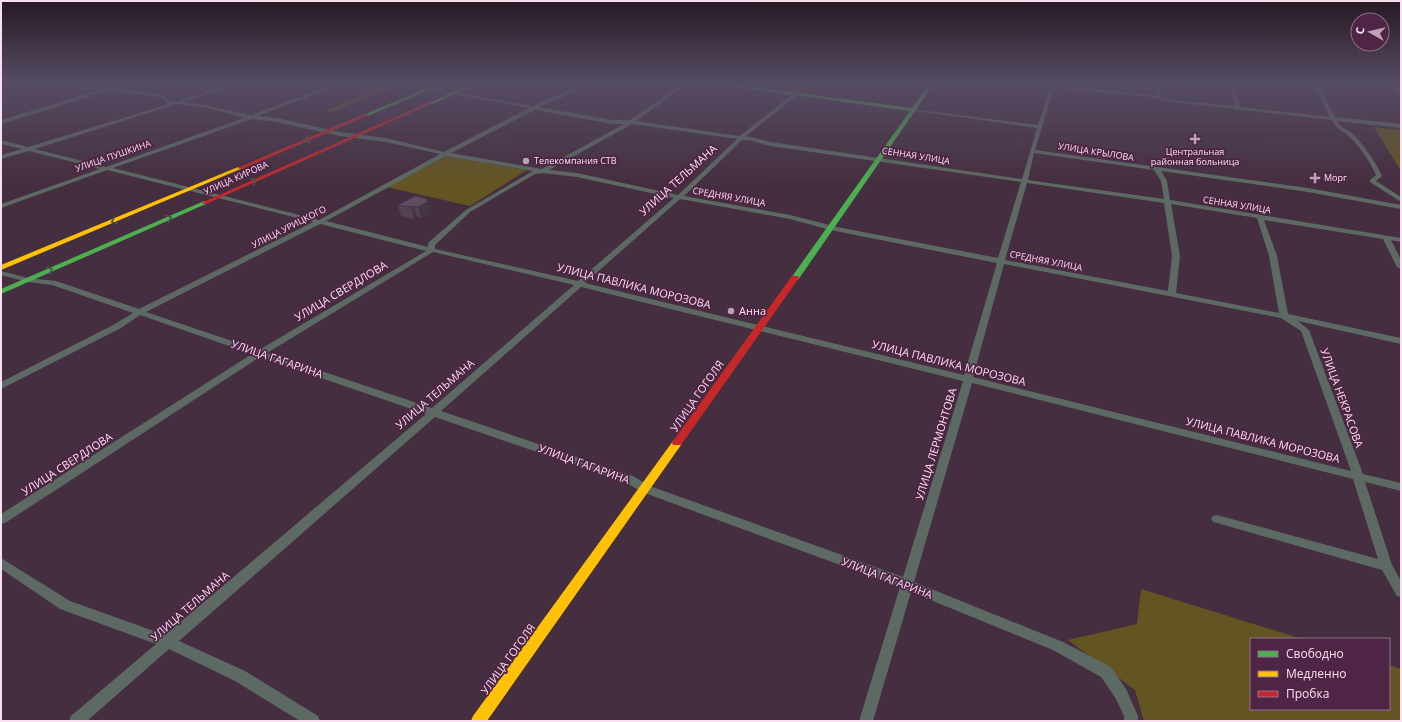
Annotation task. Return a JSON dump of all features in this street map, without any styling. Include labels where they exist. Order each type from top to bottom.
[{"type":"street","points":[[1,122],[22,116]]},
{"type":"street","points":[[1,157],[137,116]]},
{"type":"street","name":"СРЕДНЯЯ УЛИЦА","points":[[246,116],[277,120],[327,132],[386,140],[446,154],[543,171],[577,175],[679,197],[790,217],[820,224],[830,228],[1284,316],[1401,341]]},
{"type":"street","name":"УЛИЦА ПУШКИНА","points":[[1,206],[103,168],[254,116]]},
{"type":"street","name":"УЛИЦА КИРОВА","points":[[1,268],[366,116]]},
{"type":"street","name":"УЛИЦА КИРОВА","points":[[1,292],[402,116]]},
{"type":"street","name":"УЛИЦА УРИЦКОГО","points":[[1,386],[118,326],[140,312],[321,221],[519,116]]},
{"type":"street","name":"СЕННАЯ УЛИЦА","points":[[577,116],[612,122],[631,122],[750,138],[770,144],[1168,202],[1401,240]]},
{"type":"street","name":"УЛИЦА СВЕРДЛОВА","points":[[1,520],[260,353],[432,250],[431,245],[468,211],[533,173],[543,171],[640,116]]},
{"type":"street","name":"УЛИЦА ТЕЛЬМАНА","points":[[76,721],[434,412],[679,197],[742,138],[769,116]]},
{"type":"street","name":"УЛИЦА ГОГОЛЯ","points":[[478,721],[646,489],[879,160],[908,116]]},
{"type":"street","points":[[955,116],[1039,127]]},
{"type":"street","name":"УЛИЦА ЛЕРМОНТОВА","points":[[866,721],[968,379],[1043,116]]},
{"type":"street","points":[[1305,116],[1401,126]]},
{"type":"street","points":[[1332,116],[1338,127],[1353,136],[1376,169],[1379,176],[1372,181],[1401,200]]},
{"type":"street","name":"УЛИЦА ПАВЛИКА МОРОЗОВА","points":[[1,142],[432,250],[579,284],[759,330],[968,379],[1401,487]]},
{"type":"street","name":"УЛИЦА КРЫЛОВА","points":[[1032,151],[1157,170],[1308,190],[1401,207]]},
{"type":"street","points":[[1157,170],[1164,181],[1176,256],[1172,294]]},
{"type":"street","points":[[1260,218],[1273,256],[1284,316]]},
{"type":"street","points":[[1386,238],[1401,267]]},
{"type":"street","name":"УЛИЦА ГАГАРИНА","points":[[1,273],[28,280],[53,283],[629,479],[646,489],[906,584],[1058,646],[1106,672],[1121,694],[1131,719]]},
{"type":"street","name":"УЛИЦА НЕКРАСОВА","points":[[1284,316],[1304,330],[1358,476],[1386,566],[1401,592]]},
{"type":"street","points":[[1217,519],[1386,566]]},
{"type":"street","points":[[1,563],[64,605],[167,642],[240,676],[314,721]]},
{"type":"shaded area","points":[[1374,127],[1401,130],[1401,171]]},
{"type":"shaded area","points":[[447,156],[527,170],[470,206],[387,187]]},
{"type":"shaded area","points":[[1141,589],[1299,638],[1250,638],[1250,710],[1390,710],[1390,665],[1401,669],[1401,721],[1144,721],[1135,690],[1068,640],[1137,624]]},
{"type":"building","points":[[415,196],[428,199],[425,200],[429,201],[418,207],[398,205]]},
{"type":"traffic: fast","points":[[795,278],[909,116]]},
{"type":"traffic: fast","points":[[1,292],[204,203]]},
{"type":"traffic: slow","points":[[1,268],[240,168]]},
{"type":"traffic: slow","points":[[478,721],[677,443]]},
{"type":"traffic: jam","points":[[240,168],[364,116]]},
{"type":"traffic: jam","points":[[204,203],[402,116]]},
{"type":"traffic: jam","points":[[677,443],[795,278]]},
{"type":"place","name":"Центральная районная больница","points":[[1195,139]]},
{"type":"place","name":"Телекомпания СТВ","points":[[526,161]]},
{"type":"place","name":"Морг","points":[[1315,178]]},
{"type":"place","name":"Анна","points":[[731,311]]}]
